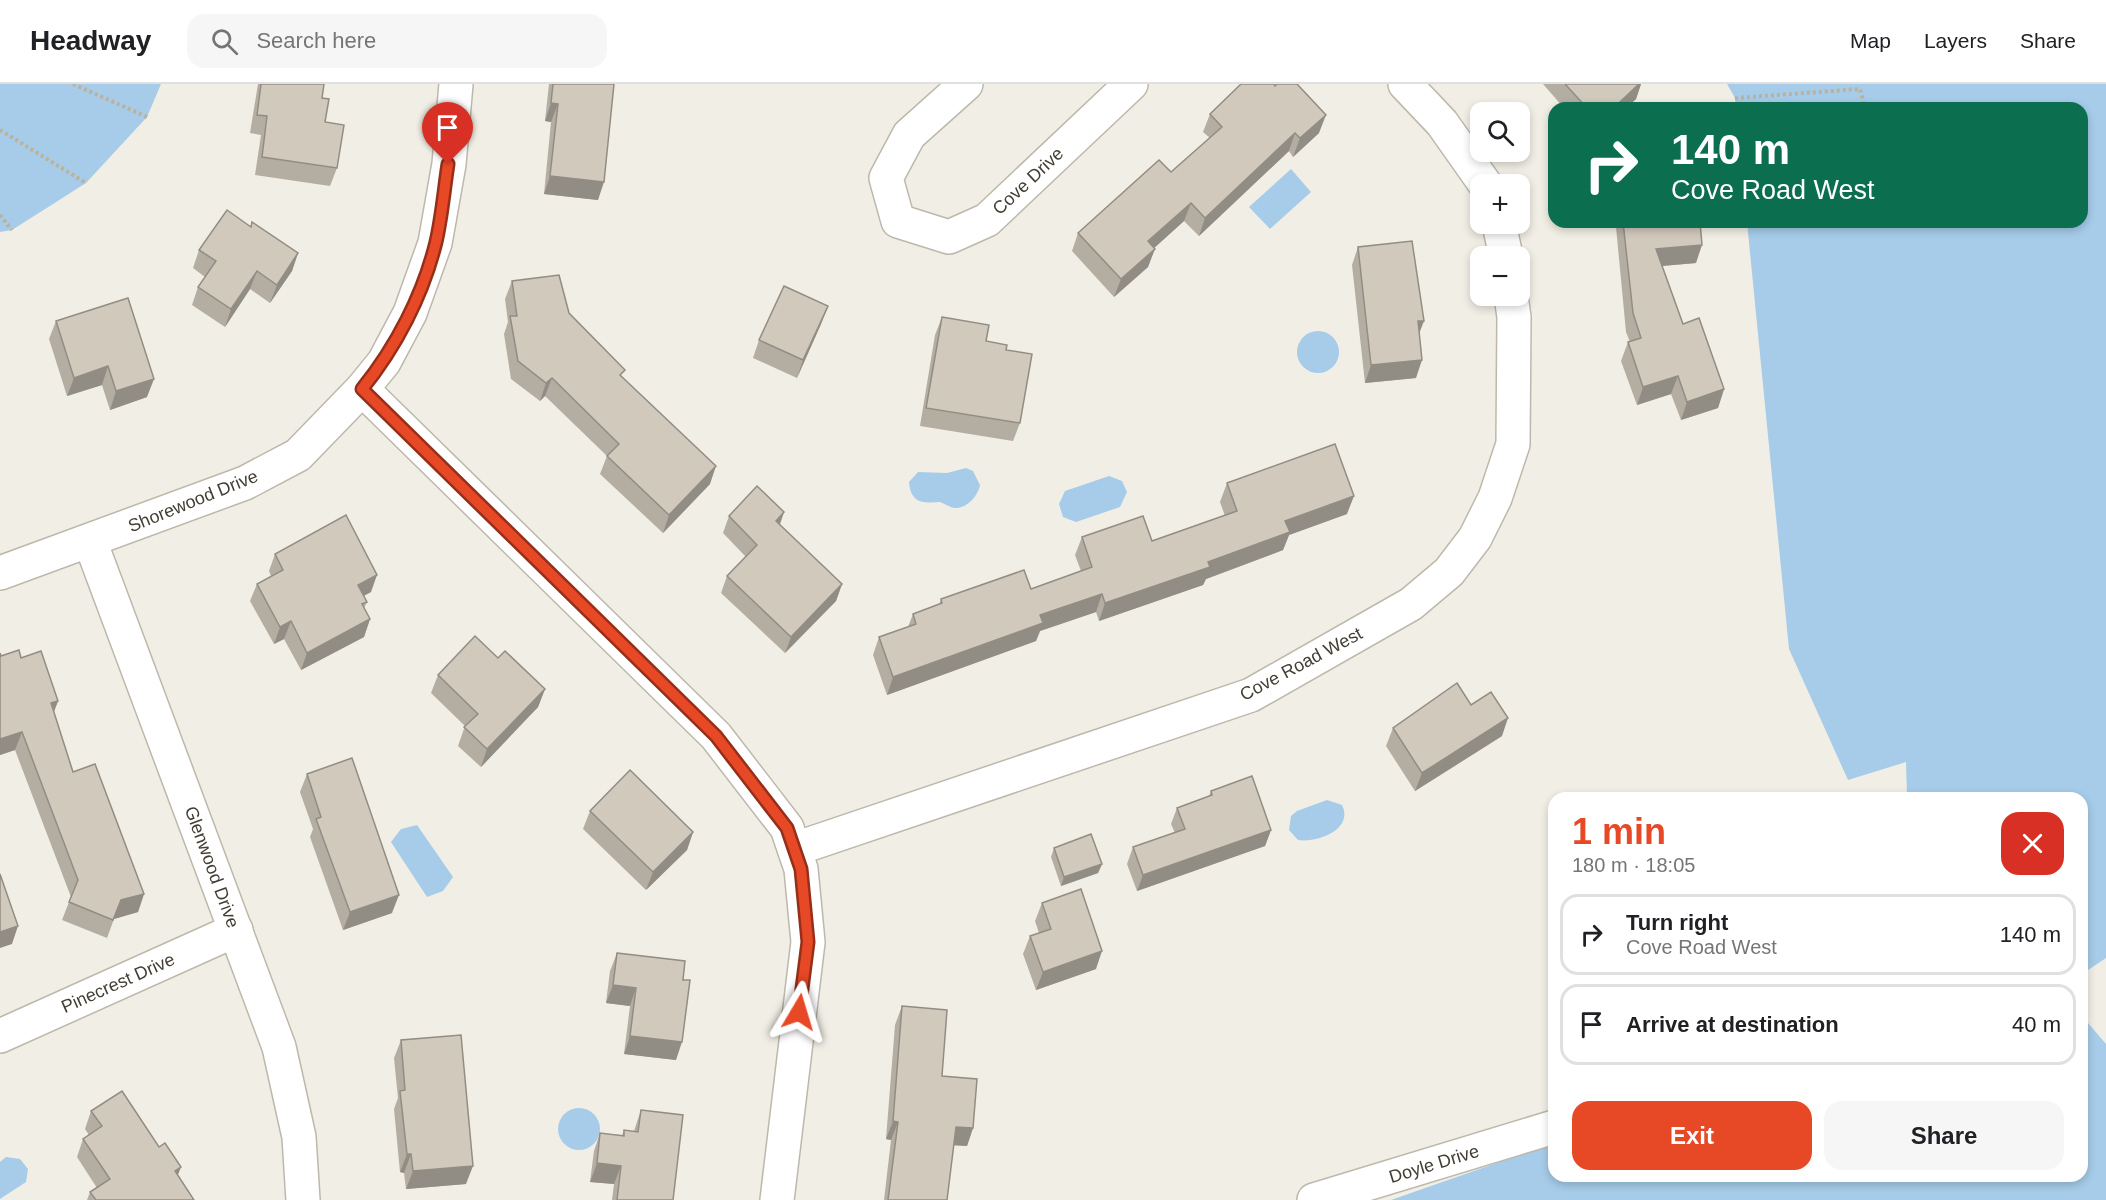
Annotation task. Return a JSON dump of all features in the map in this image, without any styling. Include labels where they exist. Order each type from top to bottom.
[{"type":"street","points":[[456,84],[448,164],[435,243],[410,313],[384,362],[362,389],[716,736],[787,828],[801,869],[808,942],[777,1200]]},
{"type":"street","name":"Cove Drive","points":[[966,84],[909,135],[886,177],[898,221],[949,237],[987,220],[1131,84]]},
{"type":"street","points":[[1406,84],[1442,123],[1478,174]]},
{"type":"street","name":"Cove Road West","points":[[795,849],[1251,695],[1411,604],[1449,572],[1474,538],[1495,498],[1513,444],[1512,306]]},
{"type":"street","name":"Shorewood Drive","points":[[0,573],[245,483],[298,455],[362,389]]},
{"type":"street","name":"Glenwood Drive","points":[[90,541],[279,1047],[299,1137],[303,1200]]},
{"type":"street","name":"Pinecrest Drive","points":[[0,1035],[236,930]]},
{"type":"street","name":"Doyle Drive","points":[[1314,1200],[1548,1129]]},
{"type":"path","points":[[73,84],[147,117]]},
{"type":"path","points":[[1735,98],[1860,89],[1863,102]]},
{"type":"path","points":[[0,130],[86,183]]},
{"type":"path","points":[[0,215],[12,230]]},
{"type":"water","points":[[0,84],[161,84],[147,117],[86,183],[12,230],[0,232]]},
{"type":"water","points":[[1727,84],[2106,84],[2106,958],[2088,970],[2088,792],[1907,792],[1906,762],[1848,780],[1789,649],[1748,228],[2088,228],[2088,102],[1735,102]]},
{"type":"water","points":[[1291,169],[1311,192],[1270,229],[1249,207]]},
{"type":"water","points":[[1318,331],[1332,338],[1339,352],[1332,366],[1318,373],[1304,366],[1297,352],[1304,338]]},
{"type":"water","points":[[966,468],[973,471],[980,485],[974,497],[959,508],[940,502],[919,501],[912,495],[909,482],[918,472],[947,473]]},
{"type":"water","points":[[1109,476],[1122,481],[1127,492],[1120,507],[1076,522],[1063,517],[1059,504],[1065,491]]},
{"type":"water","points":[[1327,800],[1342,805],[1344,814],[1339,827],[1324,837],[1298,840],[1289,830],[1291,816],[1297,811]]},
{"type":"water","points":[[417,825],[453,877],[443,891],[427,897],[391,842],[401,829]]},
{"type":"water","points":[[2088,1023],[2106,1044],[2106,1200],[1391,1200],[1548,1145],[1548,1182],[2088,1182]]},
{"type":"water","points":[[579,1108],[594,1114],[600,1129],[594,1144],[579,1150],[564,1144],[558,1129],[564,1114]]},
{"type":"water","points":[[6,1157],[20,1159],[28,1169],[26,1182],[0,1199],[0,1162]]},
{"type":"building","points":[[261,84],[324,84],[322,98],[329,99],[325,122],[344,125],[337,168],[262,157],[267,116],[257,115]]},
{"type":"building","points":[[553,84],[614,84],[604,182],[550,176],[558,104],[551,103]]},
{"type":"building","points":[[1241,84],[1274,84],[1275,86],[1277,84],[1297,84],[1326,115],[1300,138],[1295,133],[1205,218],[1191,203],[1148,241],[1155,249],[1121,279],[1078,233],[1159,160],[1171,172],[1222,127],[1210,114]]},
{"type":"building","points":[[1565,84],[1639,84],[1620,102],[1582,102]]},
{"type":"building","points":[[227,210],[251,227],[252,222],[298,253],[277,285],[257,271],[231,309],[198,287],[216,261],[199,250]]},
{"type":"building","points":[[1624,228],[1701,228],[1702,245],[1656,249],[1683,324],[1699,318],[1724,389],[1687,402],[1678,376],[1643,387],[1628,342],[1641,338],[1633,313]]},
{"type":"building","points":[[1412,241],[1424,321],[1418,321],[1422,360],[1371,365],[1358,247]]},
{"type":"building","points":[[559,275],[569,313],[625,370],[620,375],[716,466],[669,515],[607,456],[619,444],[552,378],[546,383],[518,361],[510,316],[517,316],[512,281]]},
{"type":"building","points":[[784,286],[828,306],[803,360],[759,340]]},
{"type":"building","points":[[128,298],[154,379],[116,391],[108,366],[74,378],[56,321]]},
{"type":"building","points":[[942,317],[989,325],[986,341],[1007,345],[1006,350],[1032,354],[1020,423],[926,408]]},
{"type":"building","points":[[1335,444],[1354,496],[1285,521],[1290,532],[1208,562],[1210,567],[1105,603],[1102,594],[1040,615],[1043,623],[893,677],[879,637],[916,624],[913,614],[942,603],[941,599],[1024,570],[1031,589],[1092,567],[1082,537],[1143,516],[1152,541],[1237,511],[1227,483]]},
{"type":"building","points":[[757,486],[784,512],[776,521],[842,584],[791,637],[727,576],[757,545],[729,516]]},
{"type":"building","points":[[346,515],[377,575],[358,585],[367,602],[362,604],[370,619],[307,653],[291,621],[280,627],[257,584],[283,570],[275,554]]},
{"type":"building","points":[[475,636],[498,658],[505,651],[545,689],[487,749],[464,727],[478,714],[438,675]]},
{"type":"building","points":[[19,650],[21,658],[41,651],[58,701],[51,703],[73,772],[95,764],[144,894],[121,900],[113,920],[69,902],[78,880],[22,732],[0,739],[0,653],[1,656]]},
{"type":"building","points":[[1457,683],[1471,705],[1491,692],[1508,718],[1422,773],[1393,728]]},
{"type":"building","points":[[352,758],[399,895],[350,912],[316,819],[321,817],[307,774]]},
{"type":"building","points":[[630,770],[693,832],[653,872],[590,811]]},
{"type":"building","points":[[1252,776],[1271,830],[1143,875],[1133,847],[1185,829],[1177,808],[1212,795],[1211,791]]},
{"type":"building","points":[[1091,834],[1102,864],[1064,877],[1054,848]]},
{"type":"building","points":[[0,874],[18,926],[0,932]]},
{"type":"building","points":[[1081,889],[1102,951],[1043,972],[1030,936],[1051,929],[1042,903]]},
{"type":"building","points":[[617,953],[685,961],[683,980],[690,980],[682,1042],[630,1036],[636,988],[613,985]]},
{"type":"building","points":[[902,1006],[947,1010],[942,1076],[977,1079],[973,1128],[956,1127],[947,1200],[888,1200],[898,1122],[893,1121]]},
{"type":"building","points":[[461,1035],[473,1166],[413,1171],[411,1154],[407,1154],[400,1091],[405,1090],[401,1040]]},
{"type":"building","points":[[122,1091],[159,1147],[165,1143],[181,1167],[175,1171],[194,1200],[96,1200],[90,1192],[110,1179],[83,1139],[102,1126],[91,1111]]},
{"type":"building","points":[[641,1110],[683,1115],[673,1200],[617,1200],[621,1166],[597,1163],[600,1133],[624,1136],[624,1130],[638,1132]]},
{"type":"route","points":[[448,164],[435,243],[410,313],[384,362],[362,389],[716,736],[787,828],[801,869],[808,942],[799,1012]]}]
